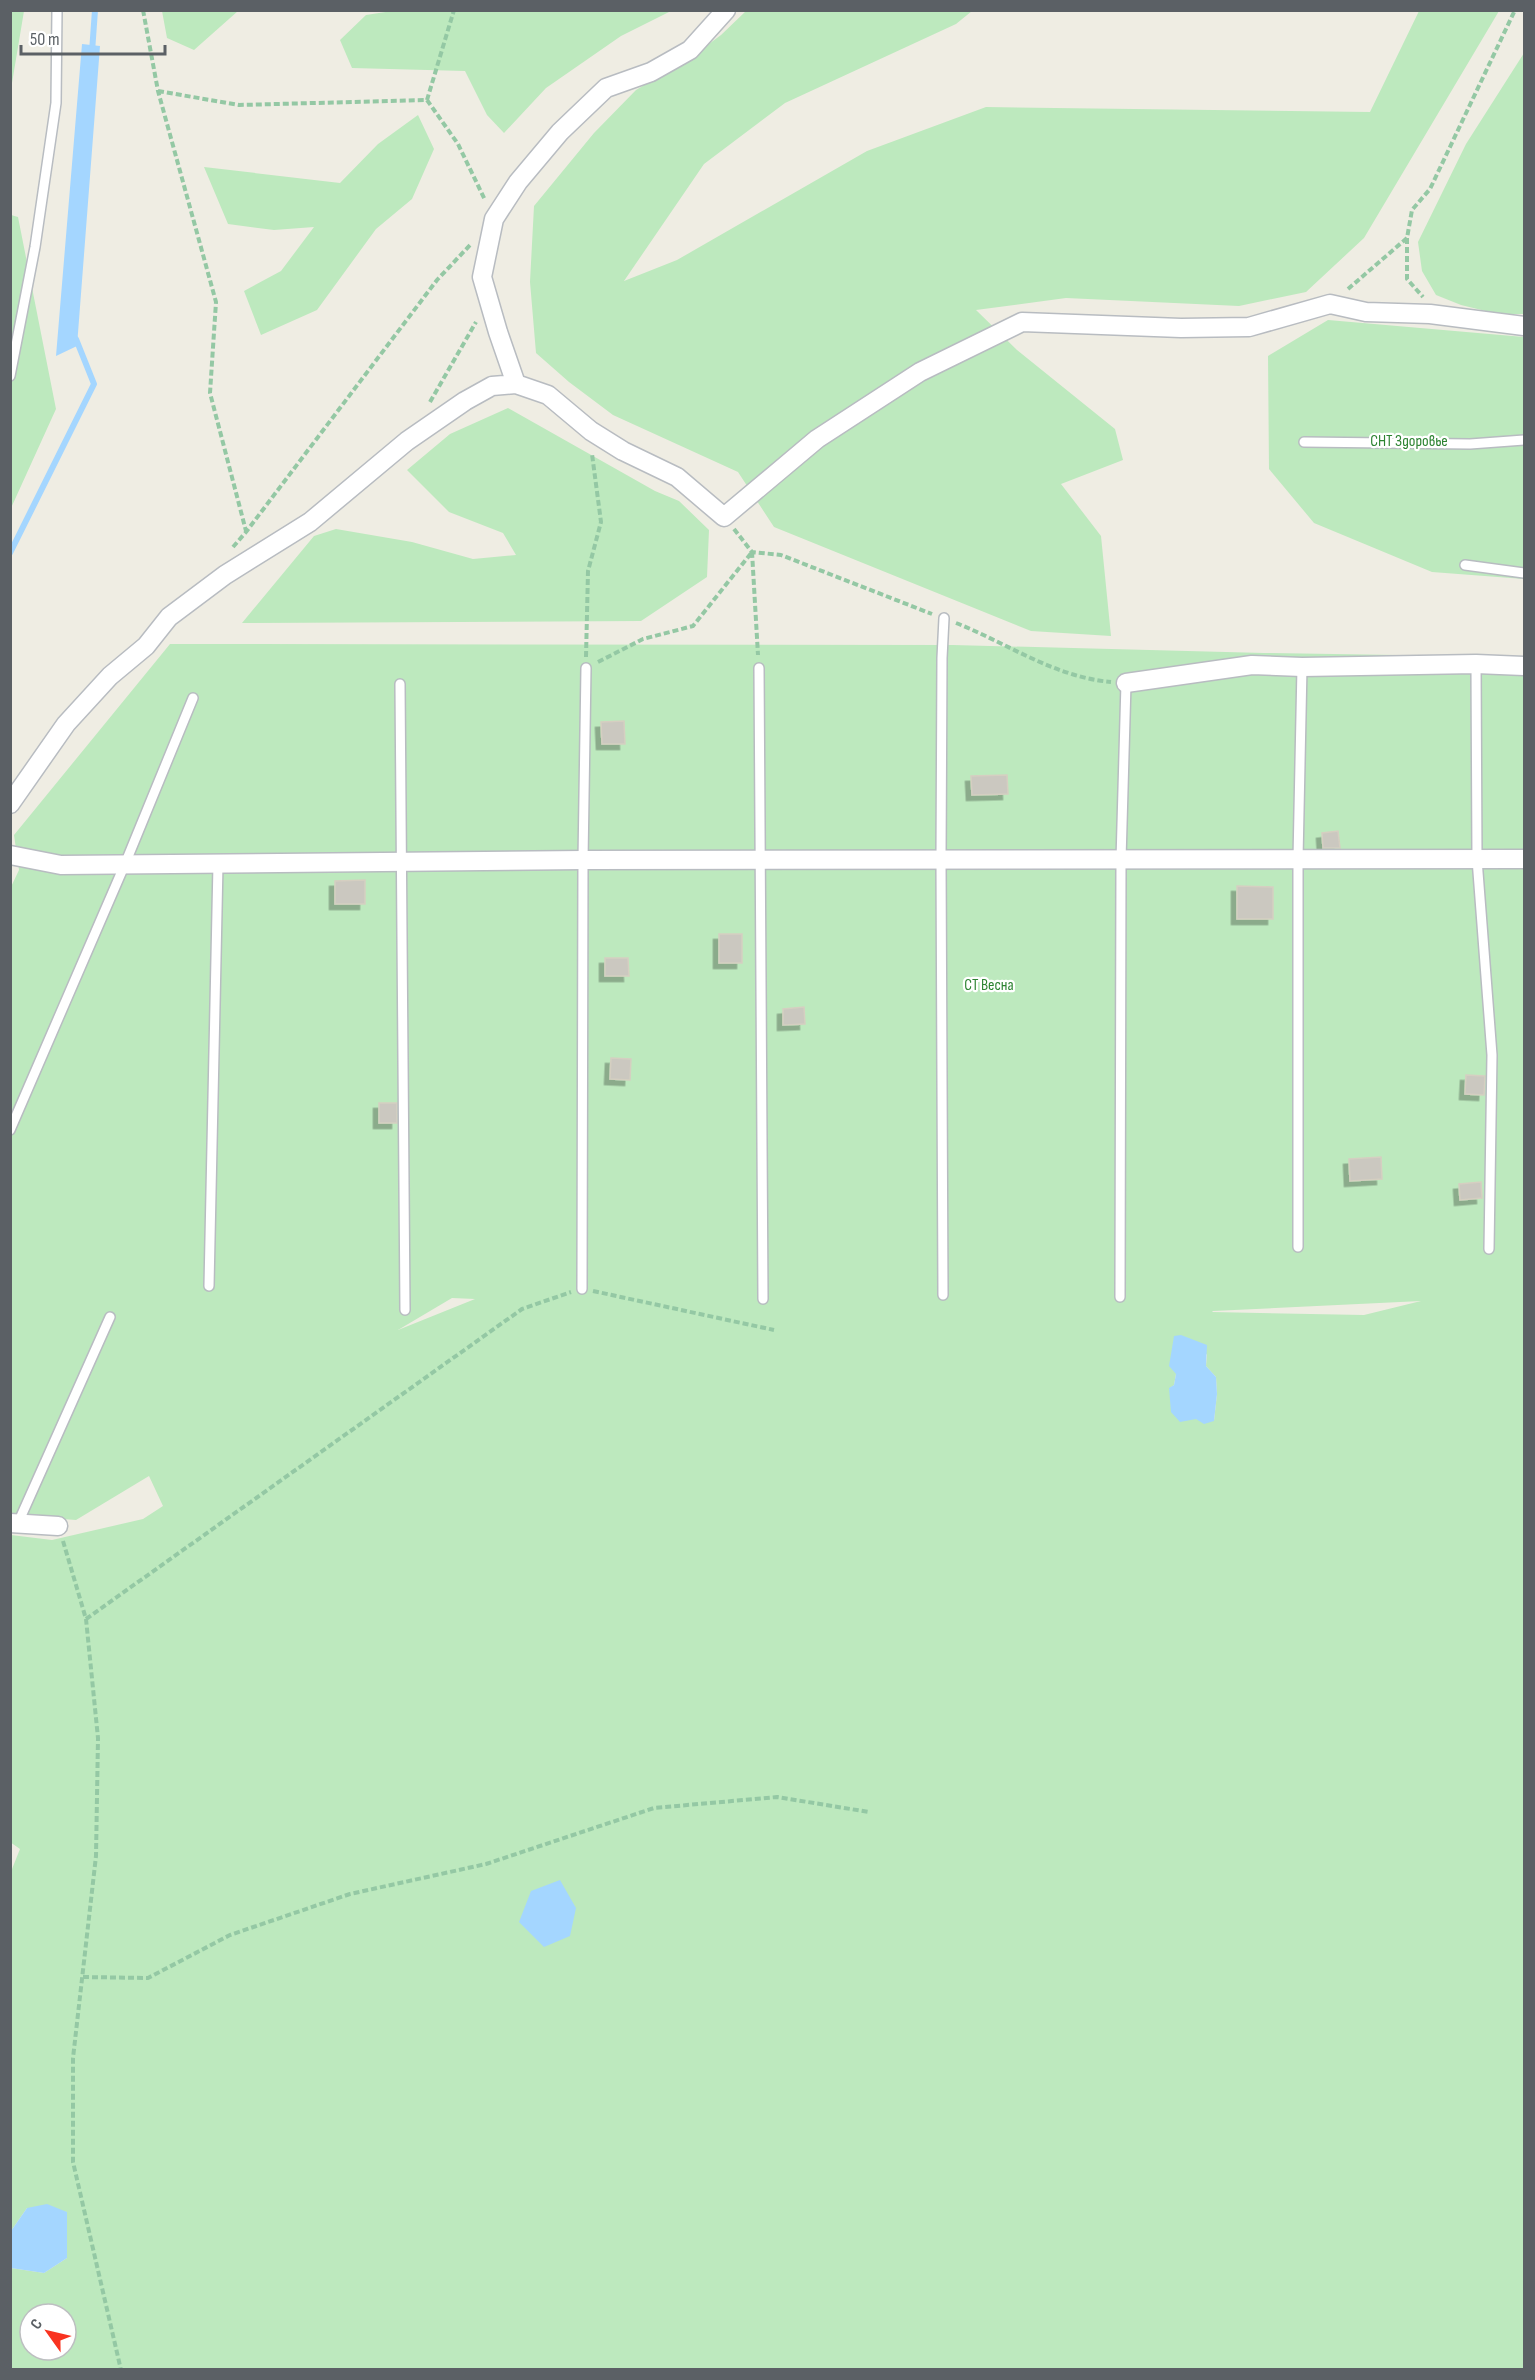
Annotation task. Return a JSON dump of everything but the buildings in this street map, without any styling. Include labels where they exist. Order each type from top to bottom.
[{"type":"street","points":[[516,384],[482,277],[494,219],[518,182],[560,132],[606,88],[651,72],[690,50],[726,10]]},
{"type":"street","points":[[10,804],[66,724],[110,676],[146,646],[169,617],[225,575],[310,522],[407,441],[465,401],[492,386],[516,384],[548,395],[591,431],[623,451],[677,477],[724,517],[817,439],[920,372],[1022,322],[1181,328],[1249,327],[1330,304],[1366,312],[1439,315],[1524,326]]},
{"type":"street","points":[[1125,683],[1251,665],[1302,667],[1476,664],[1524,666]]},
{"type":"street","points":[[10,855],[61,865],[583,860],[1524,859]]},
{"type":"street","points":[[14,1523],[58,1526]]},
{"type":"lane","points":[[10,376],[35,248],[56,103],[57,10]]},
{"type":"lane","points":[[1304,442],[1470,444],[1524,440]]},
{"type":"lane","points":[[1465,566],[1524,573]]},
{"type":"lane","points":[[943,1295],[941,861],[944,618]]},
{"type":"lane","points":[[1476,664],[1477,859],[1492,1055],[1489,1249]]},
{"type":"lane","points":[[1298,1247],[1298,860],[1302,667]]},
{"type":"lane","points":[[582,1289],[586,668]]},
{"type":"lane","points":[[759,668],[763,1299]]},
{"type":"lane","points":[[1120,1297],[1121,860],[1125,683]]},
{"type":"lane","points":[[400,684],[405,1310]]},
{"type":"lane","points":[[10,1130],[125,864],[193,698]]},
{"type":"lane","points":[[209,1286],[218,864]]},
{"type":"lane","points":[[14,1523],[111,1317]]},
{"type":"path","points":[[143,10],[158,91],[216,302],[210,393],[246,532]]},
{"type":"path","points":[[427,100],[454,10]]},
{"type":"path","points":[[1439,315],[1407,279],[1407,237],[1412,210],[1430,189],[1515,10]]},
{"type":"path","points":[[158,91],[239,105],[427,100]]},
{"type":"path","points":[[231,549],[437,279],[494,219],[458,144],[427,100]]},
{"type":"path","points":[[1330,304],[1407,237]]},
{"type":"path","points":[[424,412],[476,324],[477,315]]},
{"type":"path","points":[[591,431],[601,522],[588,570],[586,668],[644,639],[693,626],[752,552]]},
{"type":"path","points":[[724,517],[752,552],[759,668]]},
{"type":"path","points":[[752,552],[781,555],[944,618],[1053,668],[1094,681],[1125,683]]},
{"type":"path","points":[[86,1618],[522,1309],[582,1289],[774,1330]]},
{"type":"path","points":[[58,1526],[86,1618],[98,1738],[96,1856],[73,2058],[73,2162],[121,2370]]},
{"type":"path","points":[[82,1977],[148,1978],[230,1935],[350,1894],[486,1864],[654,1808],[777,1797],[869,1812]]},
{"type":"green space","points":[[162,10],[238,11],[194,50],[167,38]]},
{"type":"green space","points":[[10,11],[24,11],[11,89]]},
{"type":"green space","points":[[392,11],[671,11],[621,36],[546,88],[504,133],[487,115],[465,71],[352,68],[340,40],[366,15]]},
{"type":"green space","points":[[746,11],[972,11],[956,24],[785,103],[704,164],[624,281],[677,260],[867,151],[986,107],[1370,112],[1419,11],[1499,11],[1364,238],[1306,292],[1239,306],[1066,298],[976,310],[1017,350],[1115,429],[1123,460],[1061,484],[1101,536],[1111,636],[1031,631],[774,527],[738,472],[613,415],[569,382],[536,353],[530,282],[534,206],[594,133],[636,90],[694,55],[721,35]]},
{"type":"green space","points":[[1524,53],[1524,314],[1498,314],[1461,305],[1436,295],[1422,271],[1418,242],[1466,144]]},
{"type":"green space","points":[[418,115],[434,149],[412,199],[376,229],[317,310],[261,335],[244,291],[281,271],[314,227],[274,230],[228,224],[204,167],[340,183],[378,144]]},
{"type":"green space","points":[[11,215],[18,217],[56,409],[11,508]]},
{"type":"green space","name":"СНТ Здоровье","points":[[1328,320],[1524,337],[1524,579],[1432,572],[1314,523],[1269,469],[1268,356]]},
{"type":"green space","points":[[508,408],[655,491],[679,501],[709,530],[707,577],[641,621],[242,623],[314,536],[336,529],[412,542],[473,559],[516,555],[503,533],[449,512],[407,470],[450,434]]},
{"type":"green space","name":"СТ Весна","points":[[170,644],[953,645],[1524,657],[1524,2369],[11,2369],[11,2268],[44,2273],[67,2258],[67,2212],[27,2208],[11,2231],[10,1874],[20,1849],[10,1842],[11,1535],[52,1540],[143,1519],[163,1506],[149,1476],[76,1520],[11,1515],[10,889],[19,870],[14,835]],"holes":[[[452,1298],[475,1299],[398,1330]],[[1421,1301],[1364,1315],[1212,1312],[1213,1311]],[[1207,1354],[1206,1366],[1216,1377],[1214,1421],[1196,1419],[1169,1389],[1174,1385],[1176,1374]]]},
{"type":"water","points":[[82,44],[100,46],[77,346],[56,356]]},
{"type":"water","points":[[1181,1335],[1207,1345],[1206,1366],[1216,1377],[1214,1421],[1204,1424],[1196,1419],[1180,1422],[1171,1412],[1169,1388],[1174,1385],[1176,1374],[1169,1366],[1174,1336]]},
{"type":"water","points":[[560,1880],[576,1908],[570,1936],[544,1947],[519,1922],[531,1891]]},
{"type":"water","points":[[47,2204],[67,2212],[67,2258],[44,2273],[11,2268],[11,2231],[27,2208]]},
{"type":"waterway","points":[[92,52],[95,10]]},
{"type":"waterway","points":[[10,553],[94,384],[76,339]]}]
